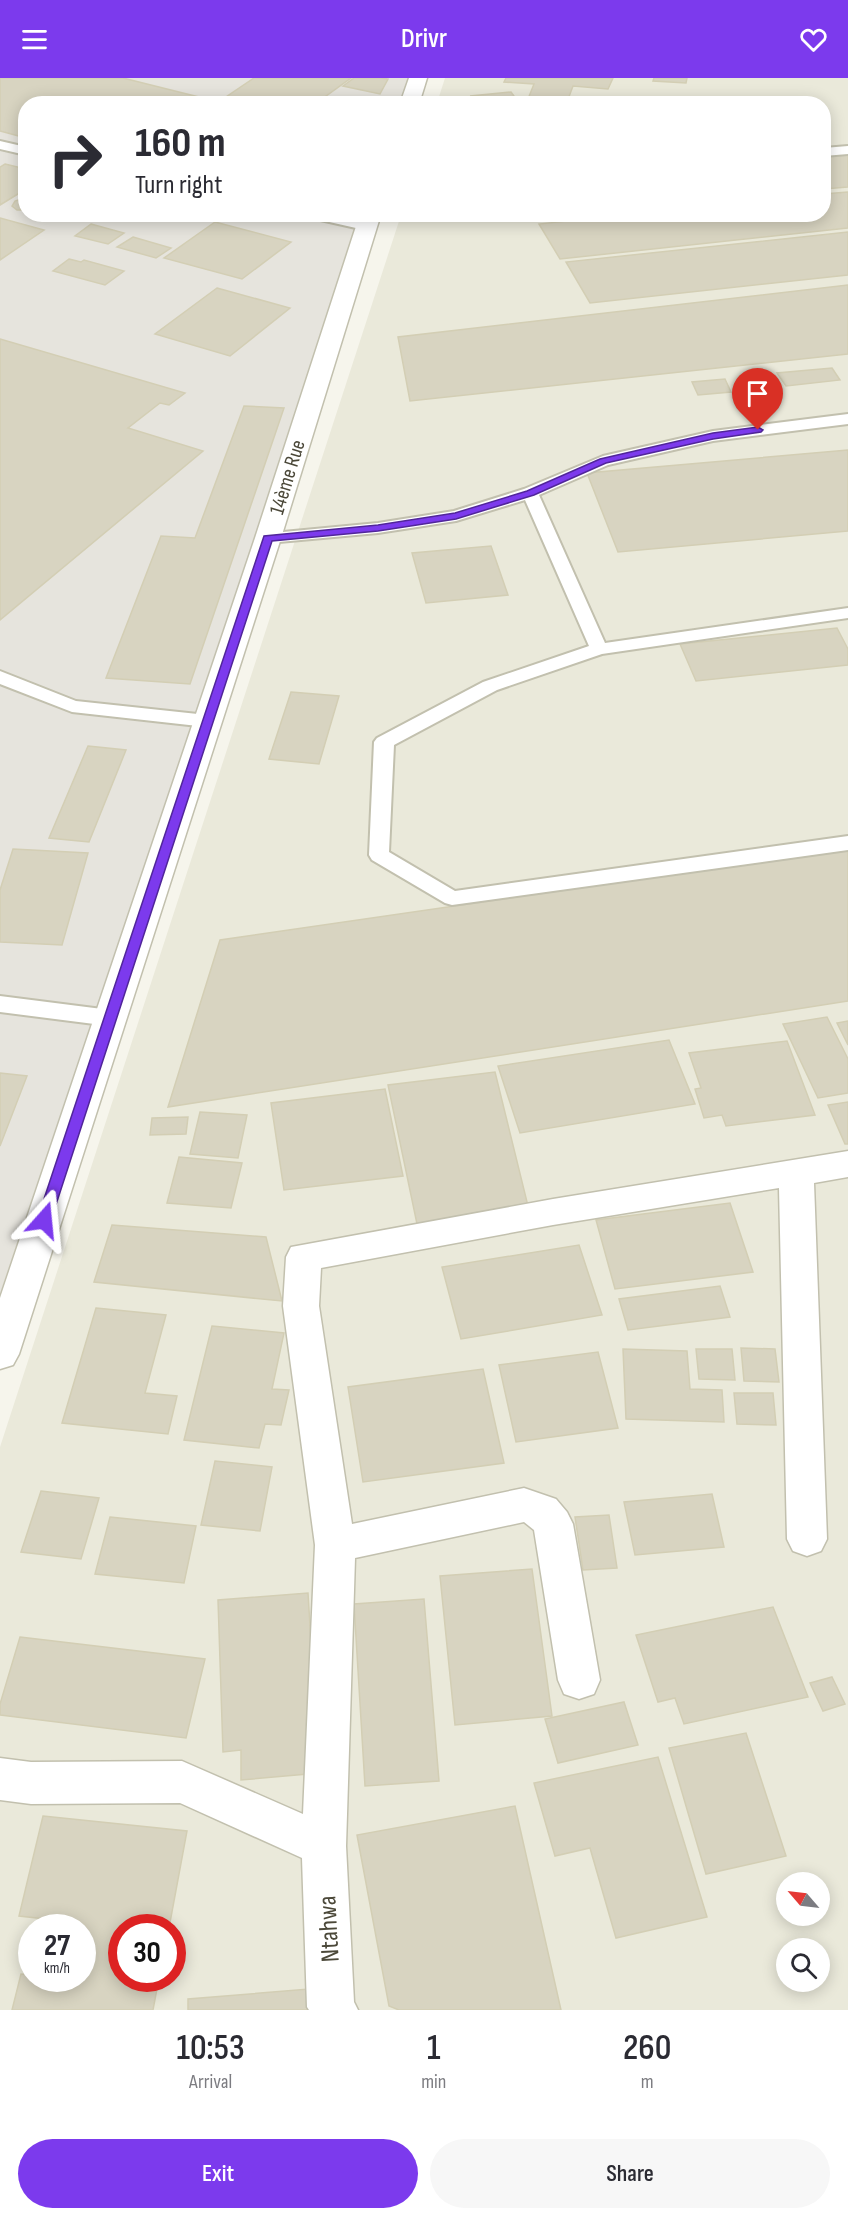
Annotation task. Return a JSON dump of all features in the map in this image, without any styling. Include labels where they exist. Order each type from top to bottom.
[{"type":"street","points":[[412,96],[418,78]]},
{"type":"street","name":"14ème Rue","points":[[0,1354],[268,538],[367,222]]},
{"type":"street","points":[[807,1539],[796,1172],[848,1164]]},
{"type":"street","name":"Ntahwa","points":[[334,2010],[331,2007],[324,1846],[334,1545],[302,1306],[304,1257],[796,1172]]},
{"type":"street","points":[[334,1545],[524,1505],[542,1511],[553,1524],[579,1680]]},
{"type":"street","points":[[0,1779],[31,1783],[182,1782],[324,1846]]},
{"type":"lane","points":[[0,145],[18,149]]},
{"type":"lane","points":[[831,151],[848,150]]},
{"type":"lane","points":[[268,538],[378,528],[456,516],[530,493],[603,461],[713,436],[848,419]]},
{"type":"lane","points":[[530,493],[599,649]]},
{"type":"lane","points":[[848,613],[599,649],[490,686],[384,742],[379,855],[452,898],[848,843]]},
{"type":"lane","points":[[0,677],[72,706],[207,721]]},
{"type":"lane","points":[[0,1004],[110,1018]]},
{"type":"shaded area","points":[[0,78],[412,78],[406,96],[18,96],[18,222],[364,222],[0,1294]]},
{"type":"shaded area","points":[[445,78],[848,78],[848,2010],[0,2010],[0,1447],[399,222],[831,222],[831,96],[439,96]]},
{"type":"building","points":[[0,78],[123,78],[195,96],[18,96],[18,136],[0,131]]},
{"type":"building","points":[[254,78],[351,78],[326,96],[227,96]]},
{"type":"building","points":[[354,78],[388,79],[380,94],[343,86]]},
{"type":"building","points":[[506,78],[613,78],[608,89],[573,86],[569,96],[529,96],[534,84],[504,82]]},
{"type":"building","points":[[654,78],[687,78],[686,83],[653,81]]},
{"type":"building","points":[[511,92],[514,96],[471,96]]},
{"type":"building","points":[[848,151],[848,187],[831,188],[831,152]]},
{"type":"building","points":[[5,164],[18,167],[18,194],[0,205],[0,167]]},
{"type":"building","points":[[848,192],[848,228],[560,259],[539,224],[557,222],[831,222],[831,193]]},
{"type":"building","points":[[18,200],[18,210],[12,206]]},
{"type":"building","points":[[0,218],[44,230],[0,260]]},
{"type":"building","points":[[215,222],[291,242],[242,279],[164,258]]},
{"type":"building","points":[[91,224],[124,233],[108,244],[75,236]]},
{"type":"building","points":[[848,232],[848,275],[590,303],[566,262]]},
{"type":"building","points":[[133,237],[171,248],[156,258],[117,247]]},
{"type":"building","points":[[69,259],[81,262],[84,260],[124,271],[105,285],[53,271]]},
{"type":"building","points":[[848,285],[848,354],[410,401],[398,337]]},
{"type":"building","points":[[217,288],[290,308],[230,356],[155,334]]},
{"type":"building","points":[[0,339],[185,393],[169,405],[160,403],[128,428],[203,451],[0,620]]},
{"type":"building","points":[[832,368],[840,380],[786,386],[777,373]]},
{"type":"building","points":[[725,379],[731,392],[698,395],[692,382]]},
{"type":"building","points":[[244,406],[284,408],[190,684],[106,678],[161,536],[195,538]]},
{"type":"building","points":[[848,450],[848,531],[618,552],[587,473]]},
{"type":"building","points":[[491,546],[508,595],[426,603],[412,553]]},
{"type":"building","points":[[837,628],[848,649],[848,665],[696,681],[680,644]]},
{"type":"building","points":[[291,692],[339,696],[319,764],[269,759]]},
{"type":"building","points":[[88,746],[126,750],[89,842],[49,838]]},
{"type":"building","points":[[13,849],[88,853],[62,945],[0,942],[0,890]]},
{"type":"building","points":[[848,849],[848,1001],[168,1107],[220,940]]},
{"type":"building","points":[[827,1017],[848,1059],[848,1093],[818,1098],[783,1024]]},
{"type":"building","points":[[848,1021],[848,1045],[837,1023]]},
{"type":"building","points":[[669,1040],[695,1104],[520,1133],[498,1066]]},
{"type":"building","points":[[787,1041],[815,1115],[726,1126],[722,1115],[704,1118],[695,1089],[701,1088],[689,1053]]},
{"type":"building","points":[[495,1072],[529,1210],[417,1224],[388,1085]]},
{"type":"building","points":[[0,1073],[27,1076],[0,1146]]},
{"type":"building","points":[[385,1089],[403,1176],[284,1190],[271,1103]]},
{"type":"building","points":[[848,1102],[848,1144],[845,1144],[828,1105]]},
{"type":"building","points":[[200,1112],[247,1115],[238,1158],[190,1154]]},
{"type":"building","points":[[188,1117],[186,1134],[150,1135],[152,1118]]},
{"type":"building","points":[[179,1157],[242,1163],[231,1208],[167,1203]]},
{"type":"building","points":[[730,1203],[753,1272],[615,1289],[596,1220]]},
{"type":"building","points":[[112,1225],[266,1237],[282,1301],[94,1282]]},
{"type":"building","points":[[579,1245],[602,1315],[461,1339],[442,1267]]},
{"type":"building","points":[[720,1286],[730,1317],[628,1330],[619,1299]]},
{"type":"building","points":[[96,1308],[166,1315],[145,1393],[177,1396],[168,1434],[62,1423]]},
{"type":"building","points":[[212,1326],[284,1333],[272,1389],[289,1390],[281,1425],[265,1424],[259,1448],[184,1440]]},
{"type":"building","points":[[741,1348],[775,1349],[779,1382],[744,1381]]},
{"type":"building","points":[[623,1349],[687,1351],[690,1389],[722,1390],[724,1422],[626,1419]]},
{"type":"building","points":[[696,1349],[732,1349],[735,1380],[699,1379]]},
{"type":"building","points":[[598,1352],[618,1428],[516,1442],[499,1365]]},
{"type":"building","points":[[483,1369],[504,1463],[363,1482],[348,1387]]},
{"type":"building","points":[[734,1393],[773,1393],[776,1425],[737,1424]]},
{"type":"building","points":[[215,1461],[272,1467],[260,1531],[201,1525]]},
{"type":"building","points":[[41,1491],[99,1498],[81,1559],[21,1552]]},
{"type":"building","points":[[712,1494],[724,1547],[635,1555],[624,1502]]},
{"type":"building","points":[[609,1515],[617,1568],[583,1570],[575,1517]]},
{"type":"building","points":[[110,1517],[196,1526],[184,1583],[95,1574]]},
{"type":"building","points":[[532,1569],[552,1716],[455,1725],[440,1576]]},
{"type":"building","points":[[308,1593],[319,1773],[241,1780],[241,1750],[223,1752],[218,1600]]},
{"type":"building","points":[[424,1599],[439,1781],[365,1786],[354,1604]]},
{"type":"building","points":[[773,1607],[808,1697],[684,1724],[675,1698],[658,1702],[636,1635]]},
{"type":"building","points":[[20,1637],[205,1659],[186,1738],[0,1715],[0,1704]]},
{"type":"building","points":[[832,1677],[845,1704],[823,1711],[810,1683]]},
{"type":"building","points":[[624,1702],[638,1745],[558,1763],[545,1719]]},
{"type":"building","points":[[746,1733],[786,1856],[706,1874],[669,1748]]},
{"type":"building","points":[[658,1757],[707,1917],[616,1938],[590,1848],[555,1856],[534,1783]]},
{"type":"building","points":[[515,1806],[561,2010],[399,2010],[389,2006],[357,1835]]},
{"type":"building","points":[[43,1816],[187,1831],[172,1914],[108,1914],[108,1992],[156,1992],[153,2010],[12,2010],[18,1986],[18,1992],[96,1992],[96,1914],[19,1914]]},
{"type":"building","points":[[309,1989],[310,2010],[188,2010],[188,1999]]},
{"type":"route","points":[[44,1220],[268,538],[378,528],[456,516],[530,493],[603,461],[713,436],[758,430]]}]
